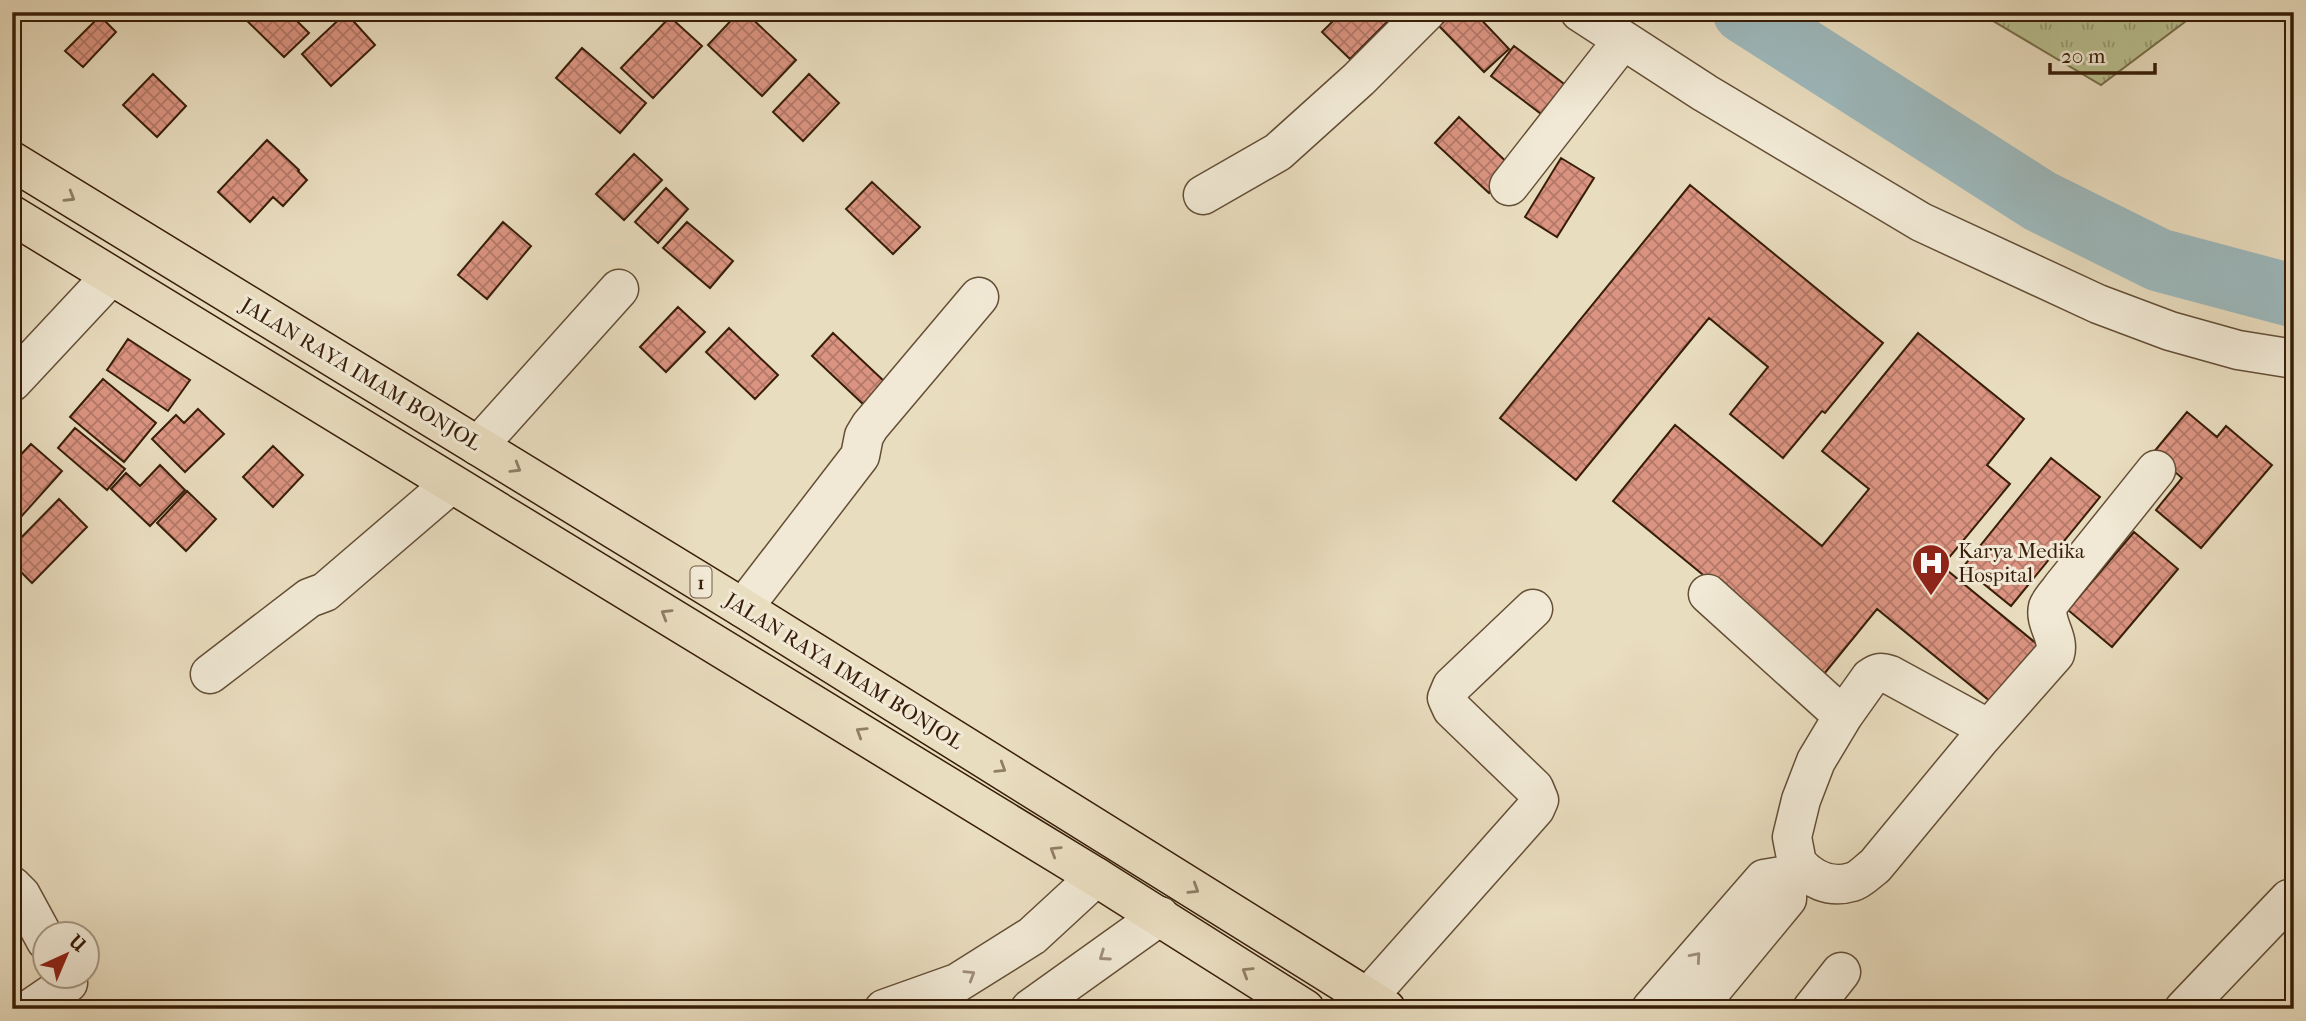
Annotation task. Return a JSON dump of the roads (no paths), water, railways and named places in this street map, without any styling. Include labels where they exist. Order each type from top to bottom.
[{"type":"highway","name":"JALAN RAYA IMAM BONJOL","points":[[12,161],[743,608],[1377,1003]]},
{"type":"highway","name":"JALAN RAYA IMAM BONJOL","points":[[12,215],[1096,877],[1305,1009]]},
{"type":"highway","points":[[1146,908],[1155,865]]},
{"type":"street","points":[[1203,195],[1278,152],[1359,79],[1426,12]]},
{"type":"street","points":[[1510,186],[1603,22],[1705,93],[1921,222],[2098,304],[2170,331],[2238,350],[2294,359]]},
{"type":"street","points":[[12,382],[111,276]]},
{"type":"street","points":[[478,446],[619,289]]},
{"type":"street","points":[[743,608],[860,456],[864,436],[870,426],[979,297]]},
{"type":"street","points":[[1651,1009],[1764,879],[1792,869],[1832,885],[1854,882],[1875,866],[2055,654],[2056,641],[2048,618],[2048,607],[2156,470]]},
{"type":"street","points":[[211,674],[309,598],[325,592],[451,484]]},
{"type":"street","points":[[1708,594],[1843,716]]},
{"type":"street","points":[[1377,1003],[1535,809],[1539,800],[1534,788],[1452,709],[1447,698],[1452,686],[1533,609]]},
{"type":"street","points":[[1696,1009],[1787,899],[1792,869],[1792,837],[1801,800],[1816,761],[1870,678],[1882,672],[1978,723],[1987,731]]},
{"type":"street","points":[[884,1009],[957,984],[1032,936],[1096,877]]},
{"type":"street","points":[[12,886],[21,895],[35,920]]},
{"type":"street","points":[[2184,1009],[2289,900]]},
{"type":"street","points":[[1030,1009],[1146,908]]},
{"type":"street","points":[[1812,1009],[1840,972]]},
{"type":"street","points":[[30,1009],[68,990]]},
{"type":"waterway","points":[[1744,12],[2040,201],[2159,260],[2294,296]]},
{"type":"place","name":"Karya Medika Hospital","points":[[1931,597]]}]
